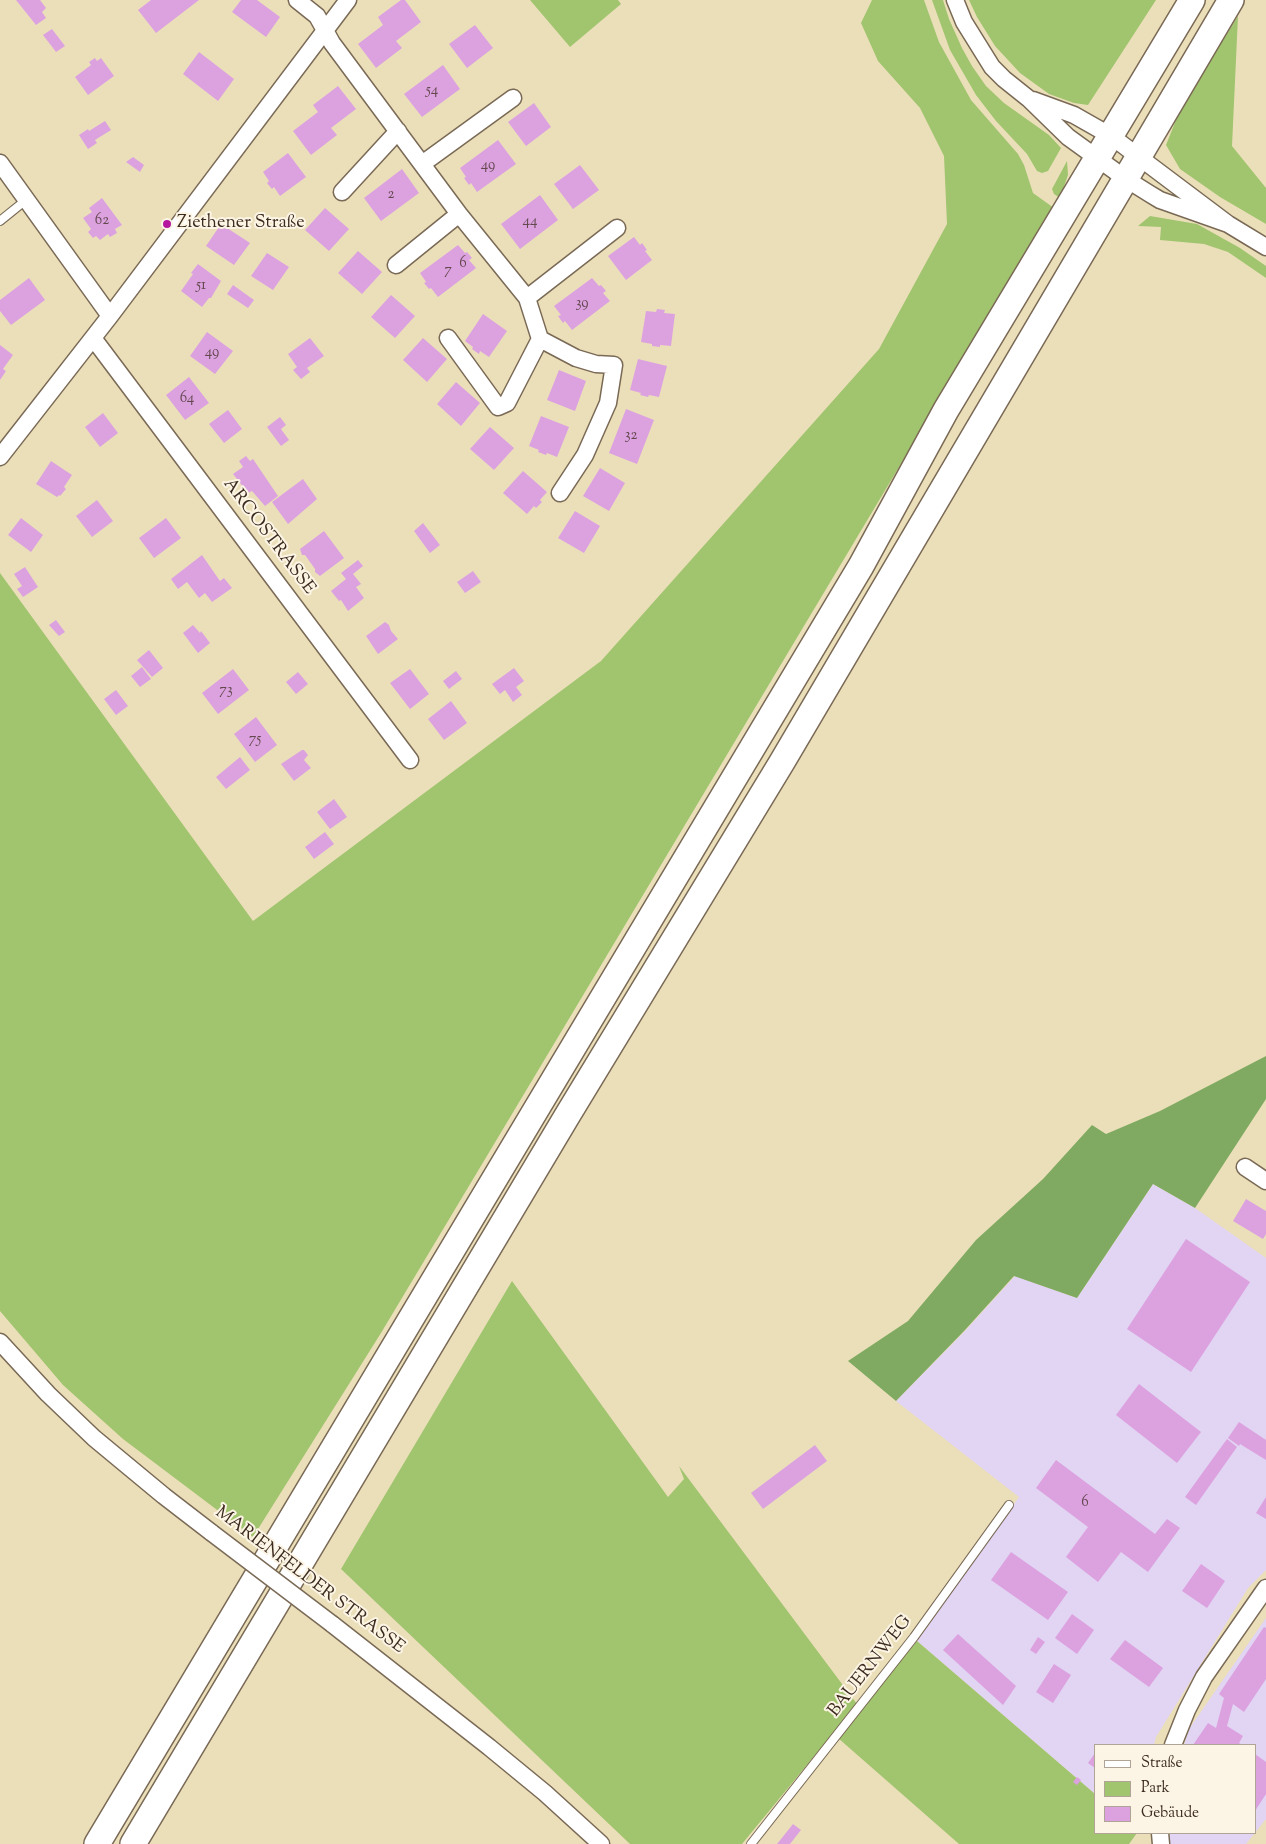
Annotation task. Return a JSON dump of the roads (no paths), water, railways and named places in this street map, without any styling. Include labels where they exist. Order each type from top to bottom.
[{"type":"main road","points":[[97,1844],[856,575],[946,410],[1192,0]]},
{"type":"main road","points":[[133,1844],[567,1116],[787,754],[1231,0]]},
{"type":"street","points":[[297,0],[317,16],[332,43],[459,214],[527,298],[540,339],[576,358],[596,364],[614,365],[608,402],[585,455],[560,493]]},
{"type":"street","points":[[0,457],[94,338],[348,0]]},
{"type":"street","points":[[955,0],[964,22],[992,66],[1063,132],[1126,180],[1160,200],[1228,224]]},
{"type":"street","points":[[422,164],[513,98]]},
{"type":"street","points":[[1029,99],[1074,115],[1111,136],[1228,224],[1266,247]]},
{"type":"street","points":[[342,192],[398,131]]},
{"type":"street","points":[[0,163],[110,316]]},
{"type":"street","points":[[396,265],[459,214]]},
{"type":"street","points":[[527,298],[617,228]]},
{"type":"street","name":"ARCOSTRASSE","points":[[94,338],[410,760]]},
{"type":"street","points":[[448,338],[498,406],[507,403],[540,339]]},
{"type":"street","points":[[1245,1167],[1266,1181]]},
{"type":"street","name":"MARIENFELDER STRASSE","points":[[0,1342],[48,1394],[94,1438],[164,1496],[489,1746],[601,1844]]},
{"type":"street","points":[[1173,1744],[1187,1710],[1204,1677],[1266,1588]]},
{"type":"lane","points":[[0,221],[26,200]]},
{"type":"lane","name":"BAUERNWEG","points":[[751,1844],[914,1637],[1009,1504]]},
{"type":"place","name":"Ziethener Straße","points":[[167,224]]}]
